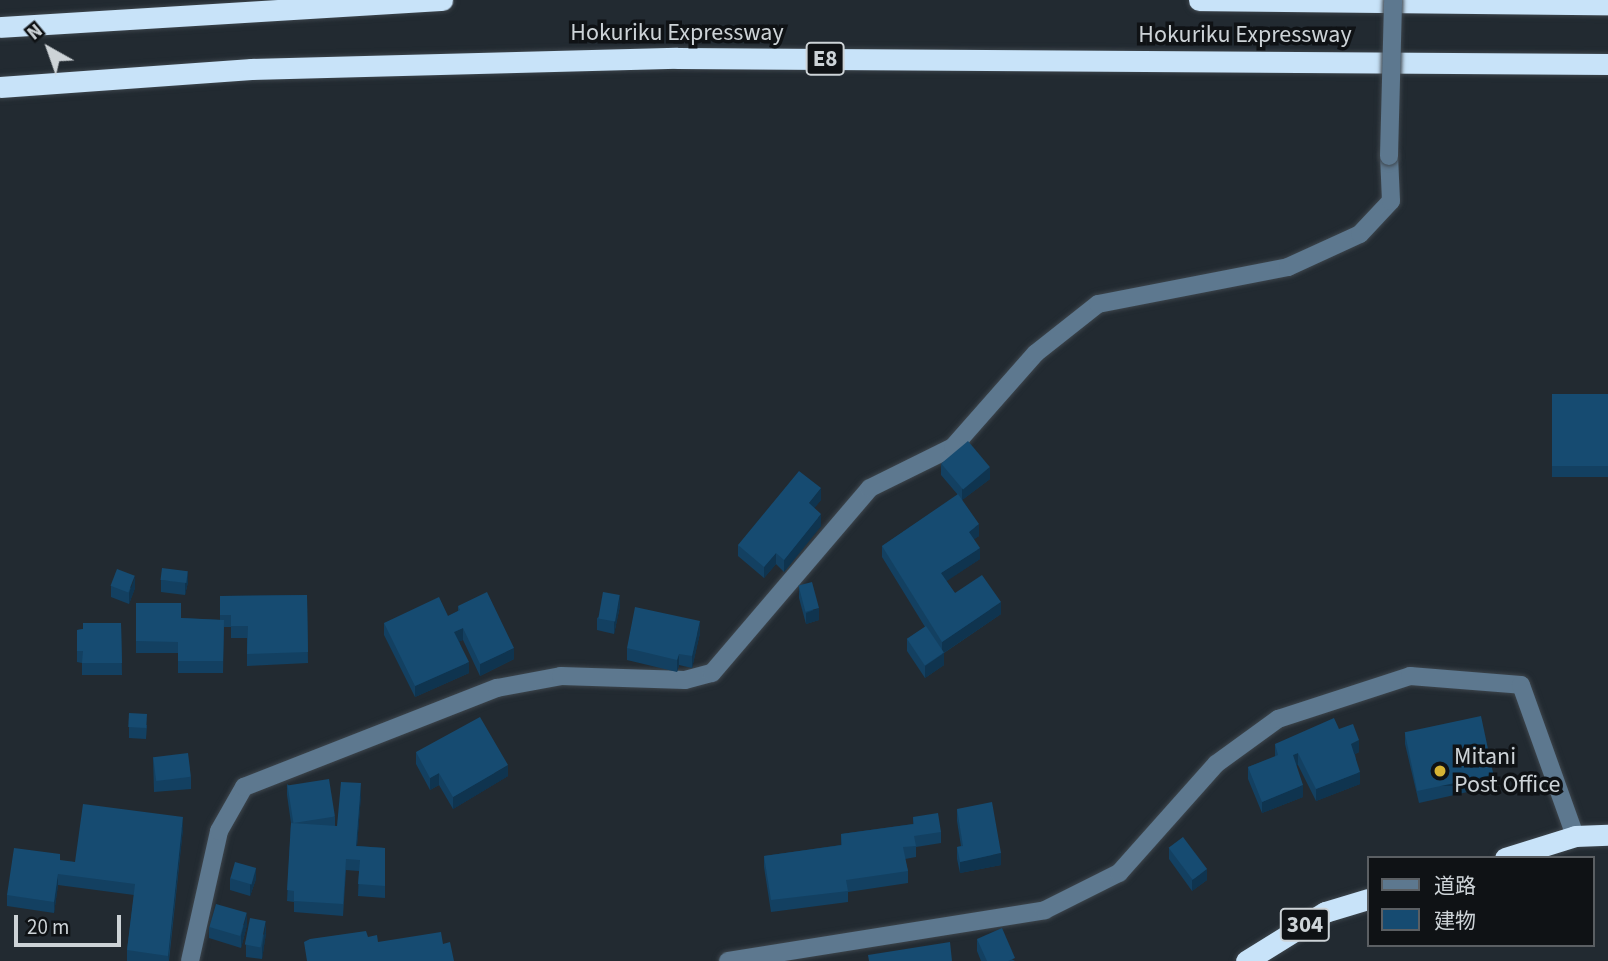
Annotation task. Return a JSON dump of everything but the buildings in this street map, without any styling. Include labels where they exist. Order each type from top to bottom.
[{"type":"highway","points":[[0,27],[442,0]]},
{"type":"highway","name":"Hokuriku Expressway","points":[[1199,0],[1608,4]]},
{"type":"highway","name":"Hokuriku Expressway","points":[[0,87],[251,69],[677,58],[1608,64]]},
{"type":"highway","points":[[1511,856],[1575,836],[1608,835]]},
{"type":"highway","name":"304","points":[[1245,961],[1325,912],[1366,900]]},
{"type":"street","points":[[190,961],[219,831],[244,787],[498,688],[561,676],[685,680],[712,673],[870,488],[953,447],[1036,353],[1097,304],[1289,267],[1360,234],[1391,201],[1393,0]]},
{"type":"street","points":[[728,961],[1045,910],[1119,873],[1216,764],[1278,719],[1410,676],[1521,685],[1575,836]]},
{"type":"place","name":"Mitani Post Office","points":[[1440,771]]}]
